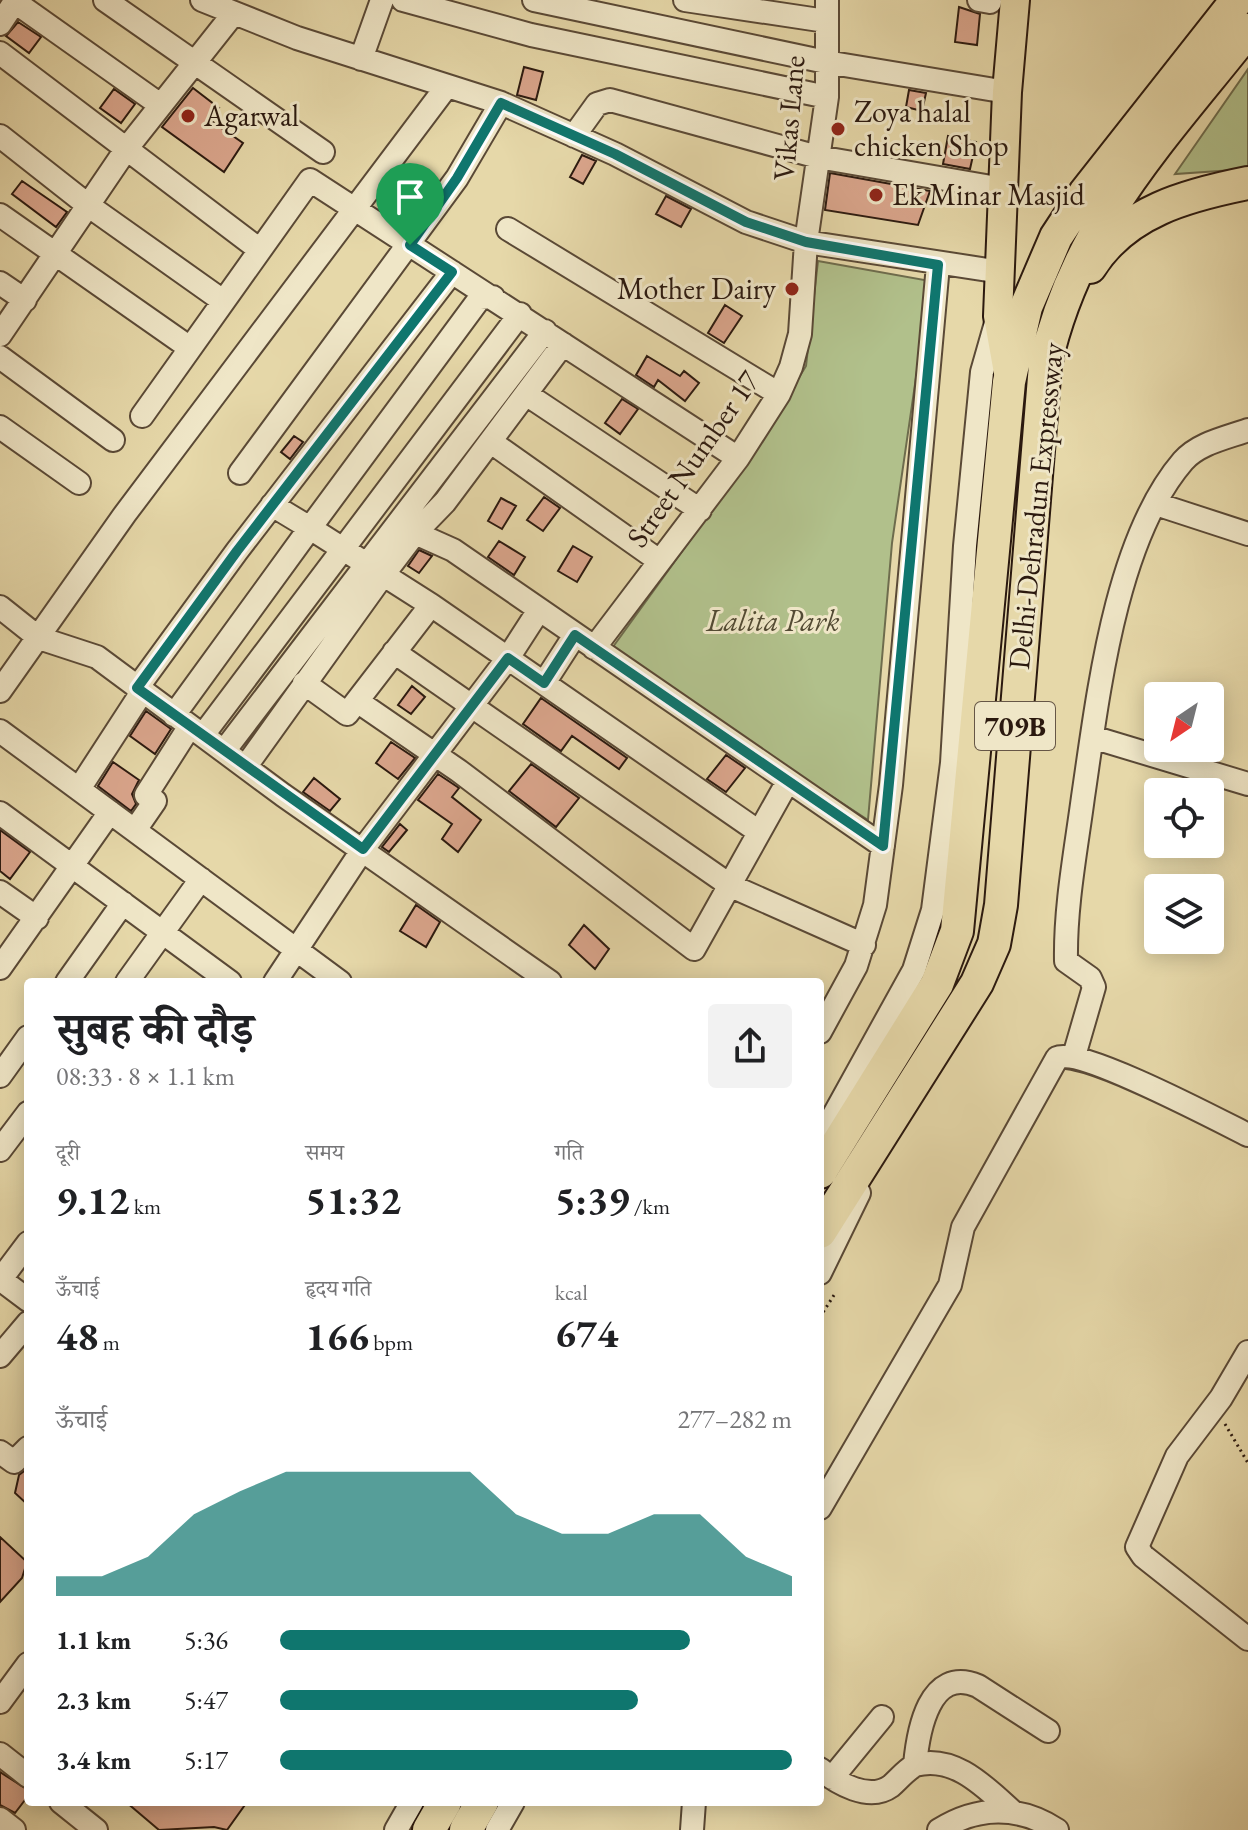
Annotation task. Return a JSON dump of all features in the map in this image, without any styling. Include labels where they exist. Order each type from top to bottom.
[{"type":"highway","name":"Delhi-Dehradun Expressway","points":[[824,1166],[937,984],[957,931],[1009,382],[1026,307],[1056,237],[1085,193],[1237,0]]},
{"type":"highway","name":"Delhi-Dehradun Expressway","points":[[824,1226],[977,983],[998,925],[1045,365],[1061,305],[1097,228],[1122,188],[1248,30]]},
{"type":"highway","points":[[1045,365],[1084,276],[1098,254],[1126,228],[1181,199],[1248,183]]},
{"type":"highway","points":[[429,1830],[443,1806]]},
{"type":"highway","points":[[466,1830],[480,1806]]},
{"type":"main road","points":[[995,1],[1007,92],[998,316],[1009,382]]},
{"type":"street","points":[[105,0],[323,152]]},
{"type":"street","points":[[202,0],[361,59],[501,103],[746,222],[806,242],[938,265],[1001,272]]},
{"type":"street","points":[[361,59],[382,0]]},
{"type":"street","points":[[403,0],[531,35],[827,97]]},
{"type":"street","points":[[534,0],[826,62],[1007,92]]},
{"type":"street","points":[[685,0],[826,10]]},
{"type":"street","points":[[0,24],[15,1],[159,104]]},
{"type":"street","name":"Vikas Lane","points":[[806,242],[827,97],[826,10]]},
{"type":"street","points":[[0,335],[127,148],[234,13]]},
{"type":"street","points":[[0,53],[260,250]]},
{"type":"street","points":[[0,691],[125,514],[351,208],[447,86]]},
{"type":"street","points":[[574,136],[597,104],[610,100],[818,157],[1003,189]]},
{"type":"street","points":[[240,473],[410,245],[457,178],[501,103]]},
{"type":"street","points":[[0,136],[89,206],[223,301]]},
{"type":"street","points":[[142,416],[310,180],[738,458]]},
{"type":"street","points":[[0,215],[190,348]]},
{"type":"street","points":[[508,229],[779,394]]},
{"type":"street","name":"Street Number 17","points":[[594,648],[738,458],[779,394],[800,334],[806,242]]},
{"type":"street","points":[[824,1024],[872,924],[883,846],[938,265]]},
{"type":"street","points":[[79,789],[140,690],[272,505],[452,272]]},
{"type":"street","points":[[0,283],[25,300]]},
{"type":"street","points":[[135,830],[155,801],[146,795],[310,528],[480,298],[493,297]]},
{"type":"street","points":[[189,725],[342,550],[520,314]]},
{"type":"street","points":[[824,1133],[914,970],[933,910],[952,763],[965,546],[982,372],[998,316]]},
{"type":"street","points":[[246,766],[304,683],[374,569],[445,502],[526,394],[554,337]]},
{"type":"street","points":[[224,751],[374,569],[554,337]]},
{"type":"street","points":[[0,357],[113,440]]},
{"type":"street","points":[[526,394],[700,510]]},
{"type":"street","points":[[0,427],[79,483]]},
{"type":"street","points":[[1074,1056],[1095,991],[1090,978],[1066,957],[1071,887],[1101,674],[1133,554],[1156,504],[1192,452],[1248,430]]},
{"type":"street","points":[[491,442],[658,560]]},
{"type":"street","points":[[1156,504],[1248,534]]},
{"type":"street","points":[[272,505],[431,605],[759,832]]},
{"type":"street","points":[[415,533],[453,550],[883,846]]},
{"type":"street","points":[[304,683],[347,714],[431,605]]},
{"type":"street","points":[[0,607],[39,638],[97,657],[544,978]]},
{"type":"street","points":[[278,978],[363,849],[508,658],[539,610]]},
{"type":"street","points":[[544,683],[575,635]]},
{"type":"street","points":[[394,652],[731,886],[864,945]]},
{"type":"street","points":[[357,701],[436,755],[694,949],[788,781]]},
{"type":"street","points":[[0,731],[335,978]]},
{"type":"street","points":[[1092,737],[1248,784]]},
{"type":"street","points":[[0,968],[110,812]]},
{"type":"street","points":[[0,813],[221,978]]},
{"type":"street","points":[[130,978],[201,879]]},
{"type":"street","points":[[0,892],[37,918]]},
{"type":"street","points":[[70,978],[123,903]]},
{"type":"street","points":[[0,1076],[24,1043]]},
{"type":"street","points":[[824,1501],[950,1285],[963,1227],[1060,1055],[1074,1056],[1129,1078],[1248,1135]]},
{"type":"street","points":[[824,1265],[895,1115]]},
{"type":"street","points":[[0,1150],[24,1118]]},
{"type":"street","points":[[24,1248],[0,1279],[24,1297]]},
{"type":"street","points":[[0,1356],[24,1328]]},
{"type":"street","points":[[1248,1352],[1215,1407],[1177,1456],[1137,1547],[1143,1556],[1248,1639]]},
{"type":"street","points":[[0,1452],[14,1462],[24,1452]]},
{"type":"street","points":[[0,1702],[24,1669]]},
{"type":"street","points":[[915,1765],[924,1712],[938,1694],[953,1683],[968,1682],[978,1686],[1048,1731]]},
{"type":"street","points":[[882,1717],[826,1774],[861,1790],[875,1791],[892,1785],[915,1765],[930,1762],[972,1777],[1013,1812]]},
{"type":"street","points":[[0,1754],[24,1773]]},
{"type":"street","points":[[66,1806],[96,1830]]},
{"type":"street","points":[[396,1830],[410,1806]]},
{"type":"street","points":[[497,1830],[511,1806]]},
{"type":"street","points":[[692,1830],[694,1806]]},
{"type":"street","points":[[939,1830],[973,1813],[1013,1812],[1039,1820],[1057,1830]]},
{"type":"street","points":[[0,1819],[14,1830]]},
{"type":"path","points":[[824,1311],[836,1292]]},
{"type":"path","points":[[1215,1407],[1248,1463]]},
{"type":"green space","points":[[1248,69],[1248,169],[1175,174]]},
{"type":"green space","name":"Lalita Park","points":[[818,261],[930,281],[892,543],[868,820],[610,651],[751,456],[806,366]]},
{"type":"building","points":[[959,7],[980,14],[977,45],[955,42]]},
{"type":"building","points":[[18,22],[41,37],[29,53],[6,36]]},
{"type":"building","points":[[524,67],[543,72],[536,100],[517,95]]},
{"type":"building","points":[[193,88],[219,108],[210,120],[243,143],[224,172],[162,127]]},
{"type":"building","points":[[114,89],[135,104],[121,123],[100,108]]},
{"type":"building","points":[[909,90],[926,93],[922,111],[906,107]]},
{"type":"building","points":[[948,136],[976,142],[970,169],[943,164]]},
{"type":"building","points":[[582,155],[596,161],[583,184],[570,177]]},
{"type":"building","name":"Ek Minar Masjid","points":[[830,173],[930,191],[918,225],[825,210]]},
{"type":"building","points":[[22,181],[67,212],[56,227],[12,194]]},
{"type":"building","points":[[666,196],[691,209],[681,227],[656,214]]},
{"type":"building","points":[[725,305],[742,316],[724,343],[708,333]]},
{"type":"building","points":[[647,356],[680,376],[684,371],[699,383],[685,401],[658,380],[654,387],[636,375]]},
{"type":"building","points":[[622,399],[638,409],[620,434],[605,423]]},
{"type":"building","points":[[294,436],[303,442],[290,459],[281,452]]},
{"type":"building","points":[[544,497],[560,508],[543,531],[527,520]]},
{"type":"building","points":[[501,498],[516,506],[502,529],[488,521]]},
{"type":"building","points":[[499,541],[525,557],[514,575],[488,557]]},
{"type":"building","points":[[573,546],[592,557],[577,582],[558,571]]},
{"type":"building","points":[[419,550],[432,556],[419,573],[408,566]]},
{"type":"building","points":[[412,686],[425,697],[411,714],[398,705]]},
{"type":"building","points":[[541,698],[627,758],[619,769],[572,736],[561,751],[523,724]]},
{"type":"building","points":[[146,711],[171,729],[155,754],[130,736]]},
{"type":"building","points":[[391,742],[415,758],[398,779],[376,763]]},
{"type":"building","points":[[726,755],[745,768],[726,792],[707,779]]},
{"type":"building","points":[[113,762],[139,780],[132,794],[136,804],[131,811],[98,786]]},
{"type":"building","points":[[531,764],[579,798],[556,827],[509,791]]},
{"type":"building","points":[[438,774],[459,788],[452,797],[481,820],[458,852],[442,839],[452,824],[418,800]]},
{"type":"building","points":[[314,778],[340,799],[330,811],[303,792]]},
{"type":"building","points":[[400,824],[407,830],[389,852],[382,847]]},
{"type":"building","points":[[0,830],[30,852],[10,879],[0,871]]},
{"type":"building","points":[[416,905],[440,922],[426,947],[400,931]]},
{"type":"building","points":[[584,925],[609,949],[595,969],[569,945]]},
{"type":"building","points":[[24,1471],[24,1501],[15,1493],[19,1475]]},
{"type":"building","points":[[0,1537],[24,1559],[24,1572],[0,1602]]},
{"type":"building","points":[[0,1772],[24,1787],[24,1801],[15,1813],[0,1805]]},
{"type":"building","points":[[131,1806],[244,1806],[227,1830],[214,1827],[159,1830]]},
{"type":"place","name":"Agarwal","points":[[188,116]]},
{"type":"place","name":"Zoya halal chicken Shop","points":[[838,129]]},
{"type":"place","name":"Ek Minar Masjid","points":[[876,195]]},
{"type":"place","name":"Mother Dairy","points":[[792,289]]},
{"type":"route","points":[[501,103],[615,154],[746,222],[806,242],[938,265],[883,846],[575,635],[544,683],[508,658],[363,849],[283,795],[137,688],[237,551],[452,272],[410,245],[457,178],[501,103]]}]
